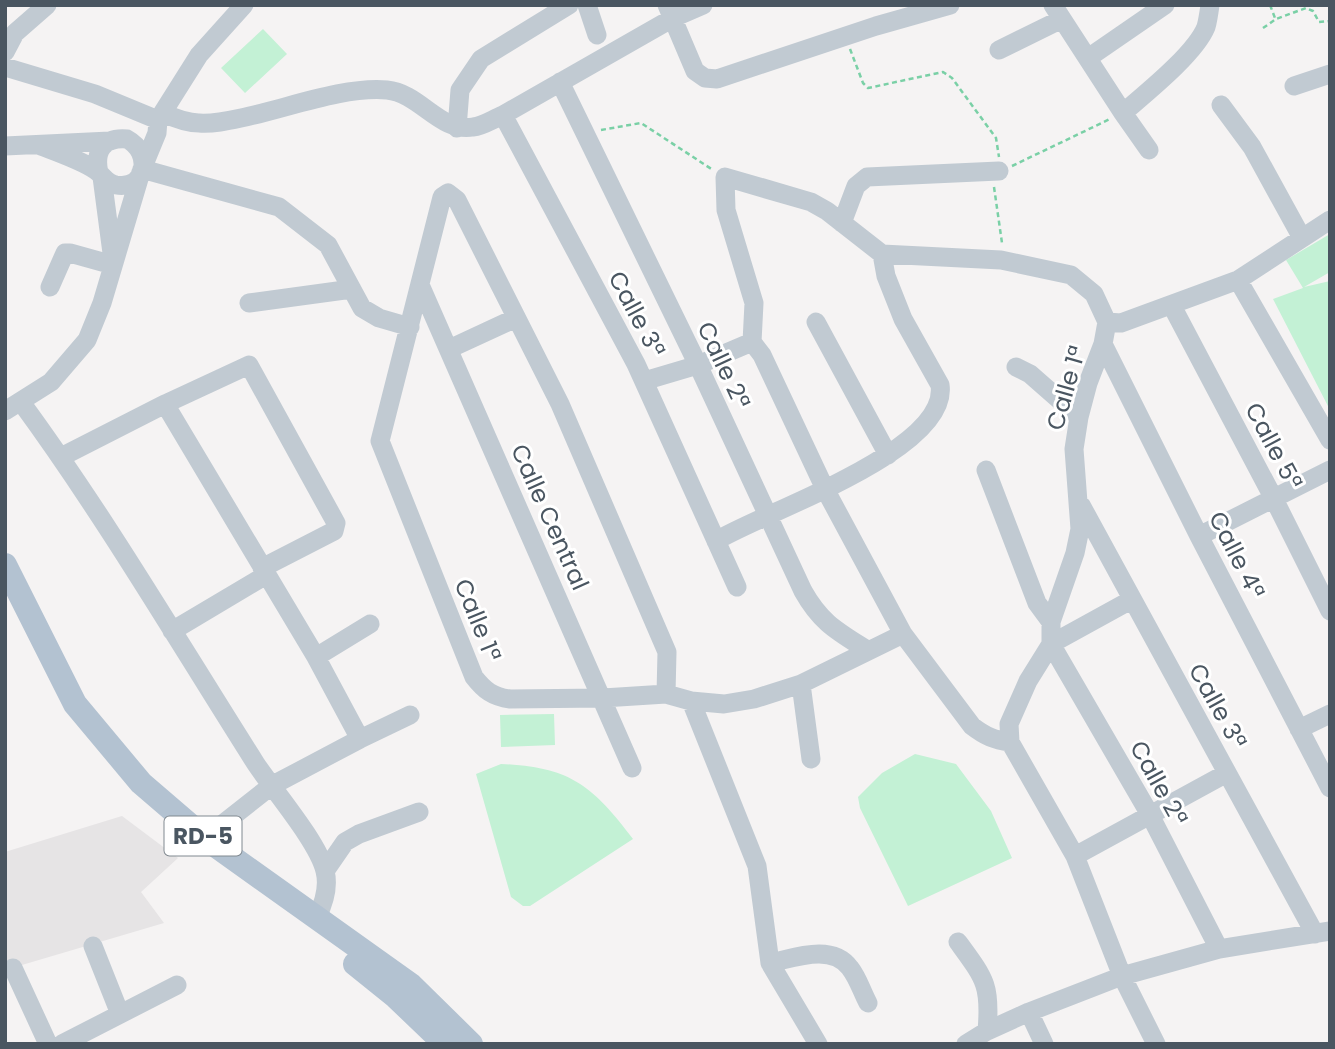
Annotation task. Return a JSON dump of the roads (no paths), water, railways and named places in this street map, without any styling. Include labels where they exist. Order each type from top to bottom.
[{"type":"main road","name":"RD-5","points":[[5,565],[75,704],[141,783],[205,838],[411,985],[471,1044]]},
{"type":"main road","name":"RD-5","points":[[5,593],[72,716],[133,793],[194,844],[397,997],[445,1044]]},
{"type":"street","points":[[5,52],[15,33],[47,5]]},
{"type":"street","points":[[244,5],[199,55],[160,116],[157,133],[142,170],[87,340],[51,382],[13,407],[61,457],[271,786],[309,840],[325,871],[325,901],[317,917]]},
{"type":"street","points":[[457,128],[460,90],[481,59],[569,5]]},
{"type":"street","points":[[587,5],[597,35]]},
{"type":"street","points":[[5,67],[160,116],[199,123],[272,112],[346,93],[388,90],[406,95],[457,128],[475,127],[503,115],[560,82],[670,12],[703,5]]},
{"type":"street","points":[[670,12],[695,71],[705,78],[717,79],[845,36],[950,5]]},
{"type":"street","points":[[1088,58],[1165,5]]},
{"type":"street","points":[[1123,113],[1174,68],[1191,47],[1205,28],[1210,5]]},
{"type":"street","points":[[999,50],[1057,12],[1149,150]]},
{"type":"street","points":[[1294,86],[1330,74]]},
{"type":"street","name":"Calle 2ª","points":[[560,82],[813,609],[826,624],[867,650]]},
{"type":"street","points":[[1221,106],[1252,147],[1302,238]]},
{"type":"street","name":"Calle 3ª","points":[[503,115],[645,382],[737,587]]},
{"type":"street","points":[[113,265],[109,220],[96,161],[100,149],[114,139],[160,116]]},
{"type":"street","points":[[5,146],[127,139],[140,150],[142,170],[136,180],[127,184],[109,183],[100,175],[39,145]]},
{"type":"street","points":[[142,170],[279,207],[328,244],[362,308],[379,318],[411,327]]},
{"type":"street","points":[[842,223],[856,186],[867,177],[999,171]]},
{"type":"street","points":[[1010,742],[984,736],[972,726],[903,634],[825,489],[762,355],[752,342],[754,303],[726,211],[725,177],[811,202],[882,254],[1001,260],[1071,275],[1094,294],[1107,322]]},
{"type":"street","name":"Calle 1ª","points":[[516,318],[457,200],[448,193],[442,197],[411,327],[380,440],[474,677],[483,689],[498,698],[603,698],[666,694],[691,701],[724,704],[754,699],[801,684],[903,634]]},
{"type":"street","name":"Calle 1ª","points":[[1051,644],[1051,622],[1075,553],[1080,530],[1074,449],[1079,417],[1088,383],[1104,344],[1107,322],[1121,323],[1238,280],[1330,220]]},
{"type":"street","points":[[50,287],[65,253],[113,265]]},
{"type":"street","points":[[716,541],[825,489],[888,455],[916,434],[935,410],[942,397],[940,385],[903,319],[886,276],[882,254]]},
{"type":"street","points":[[1238,280],[1330,440]]},
{"type":"street","name":"Calle Central","points":[[421,287],[632,768]]},
{"type":"street","points":[[249,303],[352,289]]},
{"type":"street","name":"Calle 5ª","points":[[1172,306],[1330,611]]},
{"type":"street","points":[[449,349],[516,318],[560,404],[667,652],[666,694]]},
{"type":"street","points":[[816,322],[888,455]]},
{"type":"street","points":[[645,382],[698,365],[752,342]]},
{"type":"street","name":"Calle 4ª","points":[[1104,344],[1199,536],[1330,788]]},
{"type":"street","points":[[61,457],[246,364],[252,367],[336,523],[334,531],[264,571],[172,631]]},
{"type":"street","points":[[1016,367],[1030,374],[1079,417]]},
{"type":"street","points":[[165,404],[316,657],[360,739]]},
{"type":"street","points":[[986,470],[1037,603],[1051,622]]},
{"type":"street","points":[[1199,536],[1330,470]]},
{"type":"street","name":"Calle 3ª","points":[[1079,501],[1227,773],[1322,932]]},
{"type":"street","points":[[1131,600],[1051,644],[1028,681],[1009,724],[1010,742],[1075,856],[1122,976],[1156,1044]]},
{"type":"street","points":[[316,657],[370,624]]},
{"type":"street","name":"Calle 2ª","points":[[1051,644],[1149,813],[1219,949]]},
{"type":"street","points":[[801,684],[811,759]]},
{"type":"street","points":[[691,701],[757,866],[770,963],[818,1044]]},
{"type":"street","points":[[1298,729],[1330,714]]},
{"type":"street","points":[[205,838],[271,786],[410,716]]},
{"type":"street","points":[[1075,856],[1149,813],[1227,773]]},
{"type":"street","points":[[325,871],[345,842],[359,834],[419,813]]},
{"type":"street","points":[[966,1044],[1029,1012],[1122,976],[1219,949],[1322,932]]},
{"type":"street","points":[[958,942],[983,976],[989,1003],[987,1031]]},
{"type":"street","points":[[93,946],[120,1014]]},
{"type":"street","points":[[770,963],[813,954],[833,956],[850,967],[868,1003]]},
{"type":"street","points":[[13,968],[48,1044]]},
{"type":"street","points":[[62,1044],[177,985]]},
{"type":"street","points":[[1029,1012],[1044,1044]]}]
